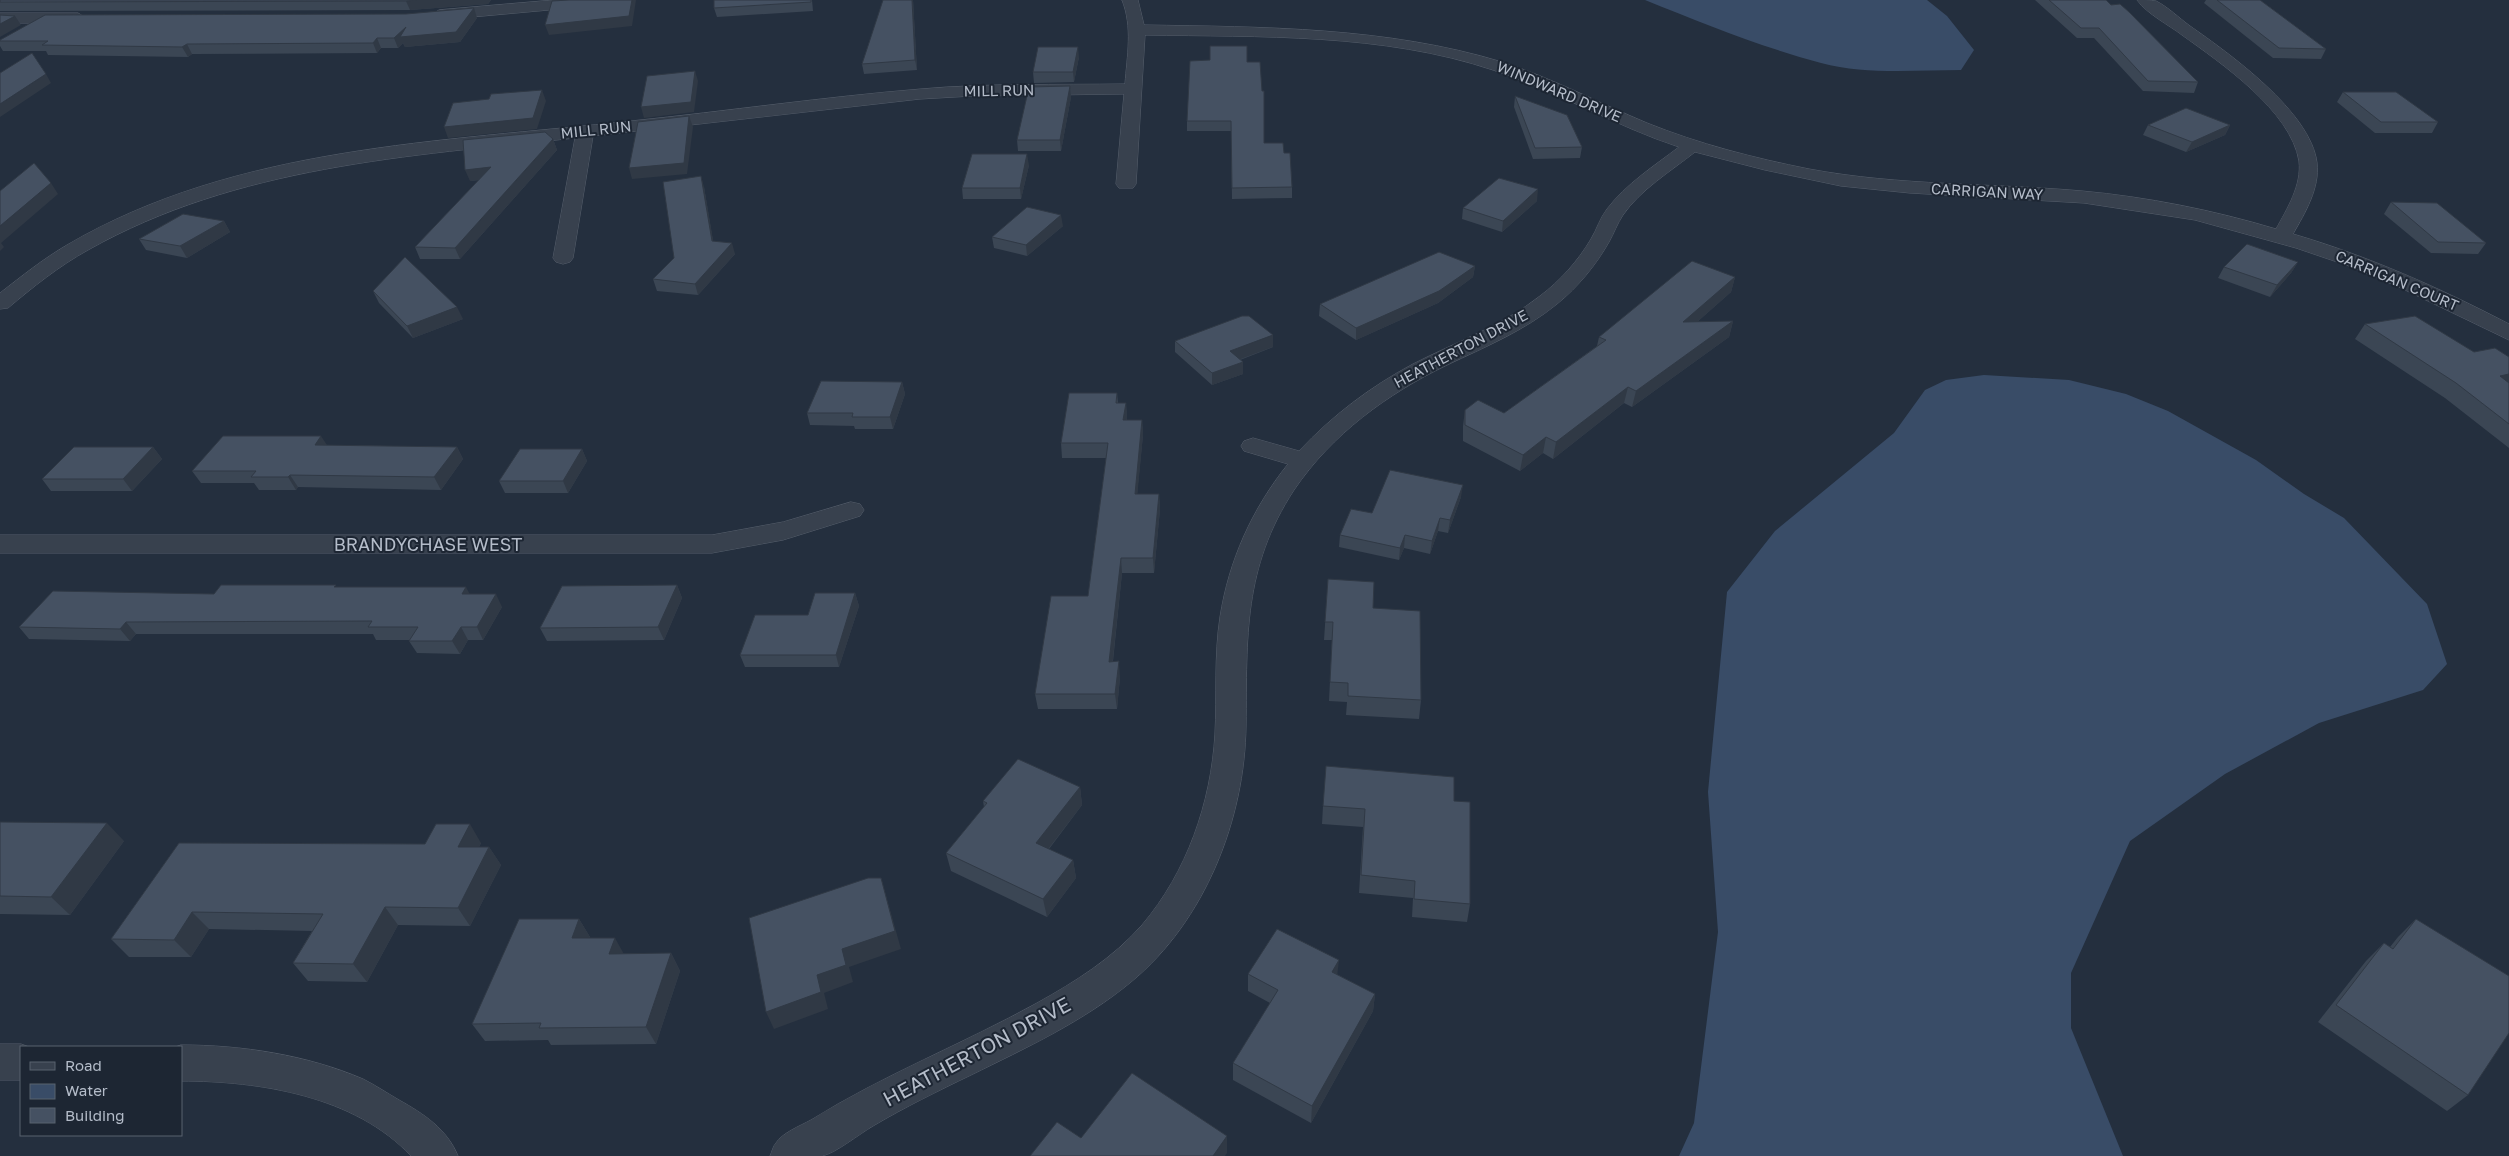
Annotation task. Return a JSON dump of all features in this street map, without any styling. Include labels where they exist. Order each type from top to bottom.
[{"type":"street","points":[[427,16],[604,0]]},
{"type":"street","points":[[1126,184],[1131,89],[1137,30],[1135,13],[1130,0]]},
{"type":"street","points":[[2145,0],[2267,95],[2286,116],[2300,138],[2308,161],[2307,183],[2297,208],[2282,236]]},
{"type":"street","points":[[0,18],[98,18]]},
{"type":"street","points":[[24,32],[49,18]]},
{"type":"street","name":"WINDWARD DRIVE","points":[[1137,30],[1274,32],[1394,43],[1479,61],[1521,74],[1609,113],[1692,145]]},
{"type":"street","name":"MILL RUN","points":[[0,303],[50,265],[82,245],[130,221],[186,198],[251,177],[341,158],[920,94],[972,91],[1131,89]]},
{"type":"street","points":[[563,258],[585,132]]},
{"type":"street","name":"CARRIGAN WAY","points":[[1692,145],[1804,173],[1865,183],[1925,189],[2095,199],[2171,210],[2282,236]]},
{"type":"street","name":"HEATHERTON DRIVE","points":[[790,1156],[901,1090],[1059,1012],[1120,968],[1154,937],[1191,882],[1215,827],[1228,763],[1232,689],[1231,645],[1239,588],[1256,536],[1275,499],[1303,460],[1335,427],[1375,396],[1420,369],[1512,325],[1549,300],[1578,273],[1599,243],[1613,215],[1630,196],[1692,145]]},
{"type":"street","points":[[165,184],[186,198]]},
{"type":"street","name":"CARRIGAN COURT","points":[[2282,236],[2366,265],[2430,293],[2509,333]]},
{"type":"street","points":[[1253,446],[1303,460]]},
{"type":"street","name":"BRANDYCHASE WEST","points":[[0,544],[712,544],[753,539],[791,530],[851,510]]},
{"type":"street","points":[[0,1062],[20,1062]]},
{"type":"street","points":[[182,1062],[204,1062],[281,1072],[351,1093],[411,1128],[438,1156]]},
{"type":"water","points":[[1645,0],[1927,0],[1947,16],[1974,50],[1961,70],[1891,71],[1838,67],[1799,57],[1754,42]]},
{"type":"water","points":[[1984,375],[2069,380],[2126,394],[2168,411],[2256,460],[2304,494],[2344,518],[2427,604],[2447,664],[2423,690],[2319,723],[2225,774],[2130,841],[2071,973],[2071,1028],[2123,1156],[1679,1156],[1694,1123],[1718,932],[1708,792],[1727,592],[1775,531],[1894,433],[1925,390],[1946,380]]},
{"type":"building","points":[[0,0],[417,0],[0,2]]},
{"type":"building","points":[[632,0],[629,16],[545,25],[552,1]]},
{"type":"building","points":[[714,0],[811,0],[811,2],[714,8]]},
{"type":"building","points":[[883,0],[912,0],[915,60],[862,64]]},
{"type":"building","points":[[2049,0],[2106,0],[2111,5],[2120,4],[2198,82],[2148,81],[2099,28],[2081,28]]},
{"type":"building","points":[[2217,0],[2260,0],[2326,49],[2279,48]]},
{"type":"building","points":[[474,8],[456,32],[400,37],[406,27],[394,38],[377,38],[373,43],[187,44],[182,47],[42,45],[48,41],[0,41],[45,15],[406,14]]},
{"type":"building","points":[[0,15],[15,16],[0,24]]},
{"type":"building","points":[[1210,46],[1247,46],[1247,62],[1260,62],[1262,91],[1264,91],[1264,143],[1283,143],[1284,153],[1290,153],[1292,187],[1232,188],[1231,121],[1187,121],[1190,61],[1210,60]]},
{"type":"building","points":[[1038,47],[1078,47],[1073,72],[1033,72]]},
{"type":"building","points":[[32,53],[46,74],[0,104],[0,73]]},
{"type":"building","points":[[695,71],[691,102],[641,107],[647,76]]},
{"type":"building","points":[[1070,86],[1060,140],[1017,140],[1029,87]]},
{"type":"building","points":[[542,90],[533,118],[444,127],[453,103],[489,99],[491,94]]},
{"type":"building","points":[[2343,92],[2396,92],[2438,122],[2381,122]]},
{"type":"building","points":[[1515,96],[1567,115],[1582,147],[1535,148]]},
{"type":"building","points":[[2186,108],[2230,125],[2192,142],[2148,125]]},
{"type":"building","points":[[689,116],[684,163],[629,168],[638,122]]},
{"type":"building","points":[[545,132],[553,139],[455,248],[415,247],[491,167],[465,170],[463,140]]},
{"type":"building","points":[[972,154],[1027,154],[1020,188],[962,188]]},
{"type":"building","points":[[34,163],[51,183],[0,226],[0,191]]},
{"type":"building","points":[[701,176],[712,241],[732,243],[695,284],[653,279],[674,258],[663,182]]},
{"type":"building","points":[[1499,178],[1538,189],[1503,221],[1463,208]]},
{"type":"building","points":[[2391,202],[2437,203],[2486,243],[2438,242]]},
{"type":"building","points":[[1027,207],[1061,215],[1026,245],[992,237]]},
{"type":"building","points":[[183,214],[224,221],[180,246],[139,239]]},
{"type":"building","points":[[2247,244],[2298,262],[2277,285],[2224,267]]},
{"type":"building","points":[[1439,252],[1475,266],[1439,291],[1356,328],[1320,304]]},
{"type":"building","points":[[405,257],[457,307],[407,326],[373,291]]},
{"type":"building","points":[[1692,261],[1735,277],[1683,322],[1733,321],[1636,391],[1628,387],[1556,442],[1546,437],[1523,455],[1465,425],[1465,410],[1478,400],[1504,413],[1606,340],[1599,337]]},
{"type":"building","points":[[1242,316],[1249,316],[1273,335],[1230,351],[1243,362],[1212,373],[1175,341]]},
{"type":"building","points":[[2415,316],[2474,352],[2495,348],[2509,357],[2509,374],[2500,376],[2509,383],[2509,424],[2456,383],[2365,324]]},
{"type":"building","points":[[821,381],[902,382],[890,417],[852,417],[853,413],[807,413]]},
{"type":"building","points":[[1069,393],[1117,393],[1116,403],[1126,403],[1123,420],[1142,420],[1135,494],[1159,494],[1153,558],[1121,558],[1109,662],[1119,661],[1115,694],[1035,694],[1051,596],[1088,596],[1108,443],[1061,443]]},
{"type":"building","points":[[223,436],[321,436],[315,445],[457,447],[434,477],[290,475],[288,477],[251,477],[256,471],[192,471]]},
{"type":"building","points":[[74,447],[153,447],[123,479],[42,479]]},
{"type":"building","points":[[520,449],[582,449],[563,481],[499,481]]},
{"type":"building","points":[[1390,470],[1463,485],[1450,520],[1440,518],[1432,541],[1405,535],[1400,548],[1340,535],[1351,509],[1372,513]]},
{"type":"building","points":[[1328,579],[1374,582],[1373,608],[1420,611],[1421,700],[1348,696],[1348,683],[1330,682],[1333,622],[1325,622]]},
{"type":"building","points":[[221,585],[466,587],[462,594],[496,594],[477,627],[461,627],[452,641],[409,641],[418,627],[368,627],[372,621],[126,622],[120,629],[19,627],[53,591],[214,594]]},
{"type":"building","points":[[677,585],[658,627],[540,628],[562,586]]},
{"type":"building","points":[[815,593],[855,593],[836,655],[740,655],[755,615],[808,615]]},
{"type":"building","points":[[1018,759],[1080,787],[1036,843],[1073,860],[1043,899],[946,853],[987,803],[983,801]]},
{"type":"building","points":[[1326,766],[1454,777],[1454,801],[1470,802],[1470,904],[1414,899],[1415,881],[1361,875],[1365,809],[1323,806]]},
{"type":"building","points":[[0,822],[107,823],[51,897],[0,896]]},
{"type":"building","points":[[436,824],[470,824],[458,847],[489,847],[458,908],[385,907],[353,964],[293,963],[323,914],[192,912],[174,940],[111,939],[179,843],[425,844]]},
{"type":"building","points":[[868,878],[881,878],[895,931],[842,949],[846,965],[817,975],[821,992],[766,1012],[749,918]]},
{"type":"building","points":[[519,919],[579,919],[572,938],[615,938],[609,954],[671,953],[646,1027],[539,1028],[541,1023],[472,1024]]},
{"type":"building","points":[[2416,919],[2509,976],[2509,1033],[2468,1095],[2336,1005],[2384,943],[2393,949]]},
{"type":"building","points":[[1277,929],[1339,960],[1332,972],[1375,994],[1312,1106],[1233,1063],[1278,990],[1248,974]]},
{"type":"building","points":[[1132,1073],[1227,1136],[1213,1156],[1030,1156],[1057,1122],[1081,1138]]}]
